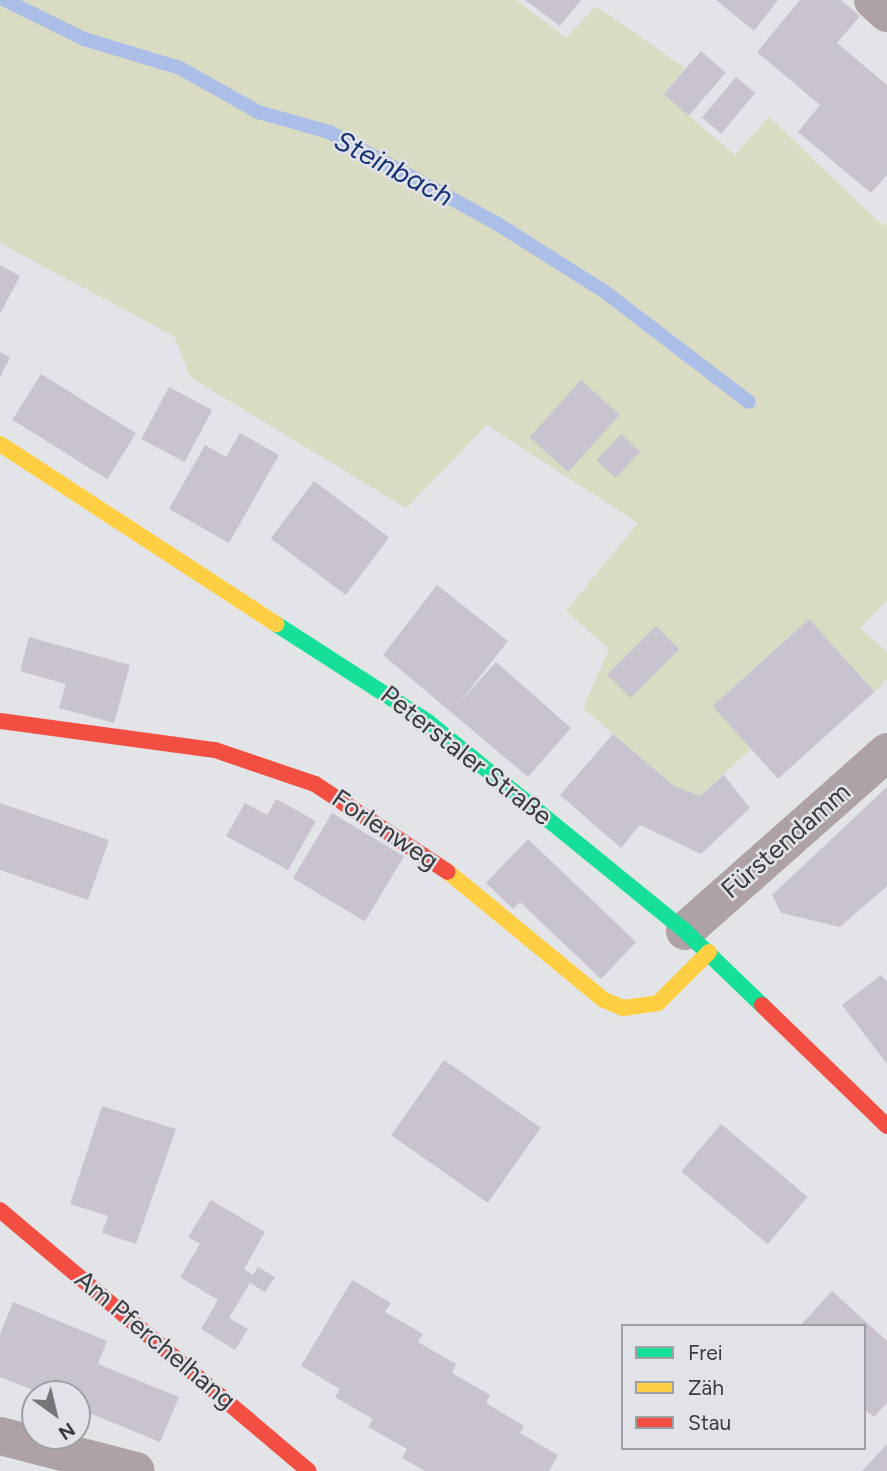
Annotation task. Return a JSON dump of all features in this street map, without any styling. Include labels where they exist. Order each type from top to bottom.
[{"type":"street","points":[[873,0],[887,13]]},
{"type":"street","name":"Peterstaler Straße","points":[[0,444],[417,715],[697,942],[887,1126]]},
{"type":"street","name":"Forlenweg","points":[[0,721],[215,750],[315,784],[418,847],[604,1000],[623,1008],[658,1003],[697,942]]},
{"type":"street","name":"Fürstendamm","points":[[697,942],[887,752]]},
{"type":"street","name":"Am Pferchelhang","points":[[0,1210],[309,1471]]},
{"type":"street","points":[[0,1436],[136,1471]]},
{"type":"green space","points":[[0,0],[516,0],[566,38],[596,6],[685,68],[663,94],[735,155],[769,117],[883,226],[887,223],[887,600],[860,628],[887,652],[887,679],[875,692],[809,619],[713,705],[751,749],[700,796],[674,786],[583,708],[609,649],[566,611],[638,523],[487,425],[406,508],[190,377],[174,336],[0,243]]},
{"type":"building","points":[[525,0],[581,0],[560,26]]},
{"type":"building","points":[[716,0],[778,0],[754,31]]},
{"type":"building","points":[[800,0],[841,0],[860,16],[837,43],[887,85],[887,175],[871,193],[798,132],[820,105],[757,52]]},
{"type":"building","points":[[701,51],[726,73],[689,116],[664,94]]},
{"type":"building","points":[[736,77],[755,93],[721,134],[702,118]]},
{"type":"building","points":[[0,265],[20,276],[0,314]]},
{"type":"building","points":[[0,352],[10,358],[0,377]]},
{"type":"building","points":[[41,374],[136,433],[107,479],[12,420]]},
{"type":"building","points":[[581,380],[620,415],[568,472],[529,437]]},
{"type":"building","points":[[169,387],[212,410],[185,462],[141,439]]},
{"type":"building","points":[[240,433],[279,455],[229,543],[169,509],[205,445],[226,457]]},
{"type":"building","points":[[621,434],[640,452],[615,478],[596,460]]},
{"type":"building","points":[[314,481],[389,538],[346,595],[271,539]]},
{"type":"building","points":[[437,585],[508,641],[460,702],[496,662],[571,728],[528,777],[383,655]]},
{"type":"building","points":[[809,619],[875,692],[778,779],[712,706]]},
{"type":"building","points":[[656,626],[679,649],[631,698],[607,675]]},
{"type":"building","points":[[29,637],[130,665],[114,723],[59,708],[66,684],[20,671]]},
{"type":"building","points":[[613,734],[674,786],[700,796],[724,775],[750,808],[701,854],[640,825],[621,848],[560,795]]},
{"type":"building","points":[[887,787],[887,886],[840,927],[781,913],[772,895]]},
{"type":"building","points":[[276,799],[316,821],[288,870],[226,836],[245,803],[267,815]]},
{"type":"building","points":[[0,803],[109,840],[88,900],[0,870]]},
{"type":"building","points":[[332,813],[404,856],[365,921],[293,878]]},
{"type":"building","points":[[528,839],[636,942],[601,979],[520,902],[513,909],[486,883]]},
{"type":"building","points":[[881,975],[887,982],[887,1064],[842,1005]]},
{"type":"building","points":[[444,1060],[541,1128],[488,1203],[391,1135]]},
{"type":"building","points":[[102,1106],[176,1129],[136,1244],[102,1233],[108,1216],[70,1204]]},
{"type":"building","points":[[721,1124],[808,1197],[768,1244],[681,1171]]},
{"type":"building","points":[[211,1200],[265,1232],[244,1269],[253,1275],[258,1267],[275,1277],[265,1292],[250,1283],[229,1318],[248,1329],[235,1350],[201,1329],[218,1300],[180,1277],[200,1244],[188,1237]]},
{"type":"building","points":[[352,1280],[391,1303],[385,1312],[423,1334],[418,1342],[456,1364],[452,1373],[490,1395],[486,1403],[524,1426],[520,1433],[558,1455],[549,1471],[425,1471],[402,1458],[407,1449],[368,1427],[373,1419],[335,1397],[340,1389],[301,1366]]},
{"type":"building","points":[[832,1291],[887,1341],[887,1403],[874,1417],[866,1411],[866,1324],[802,1324]]},
{"type":"building","points":[[13,1302],[107,1341],[98,1364],[179,1397],[160,1442],[91,1414],[91,1380],[21,1380],[21,1385],[0,1377],[0,1334]]},
{"type":"building","points":[[887,1444],[887,1471],[862,1471]]},
{"type":"waterway","name":"Steinbach","points":[[5,0],[84,39],[180,68],[258,112],[329,132],[496,223],[605,292],[749,402]]},
{"type":"traffic: fast","points":[[276,624],[428,722],[685,931],[762,1005]]},
{"type":"traffic: slow","points":[[0,444],[276,624]]},
{"type":"traffic: slow","points":[[448,872],[604,1000],[623,1008],[658,1003],[709,952]]},
{"type":"traffic: jam","points":[[0,721],[215,750],[315,784],[448,872]]},
{"type":"traffic: jam","points":[[762,1005],[887,1126]]},
{"type":"traffic: jam","points":[[0,1210],[309,1471]]}]
